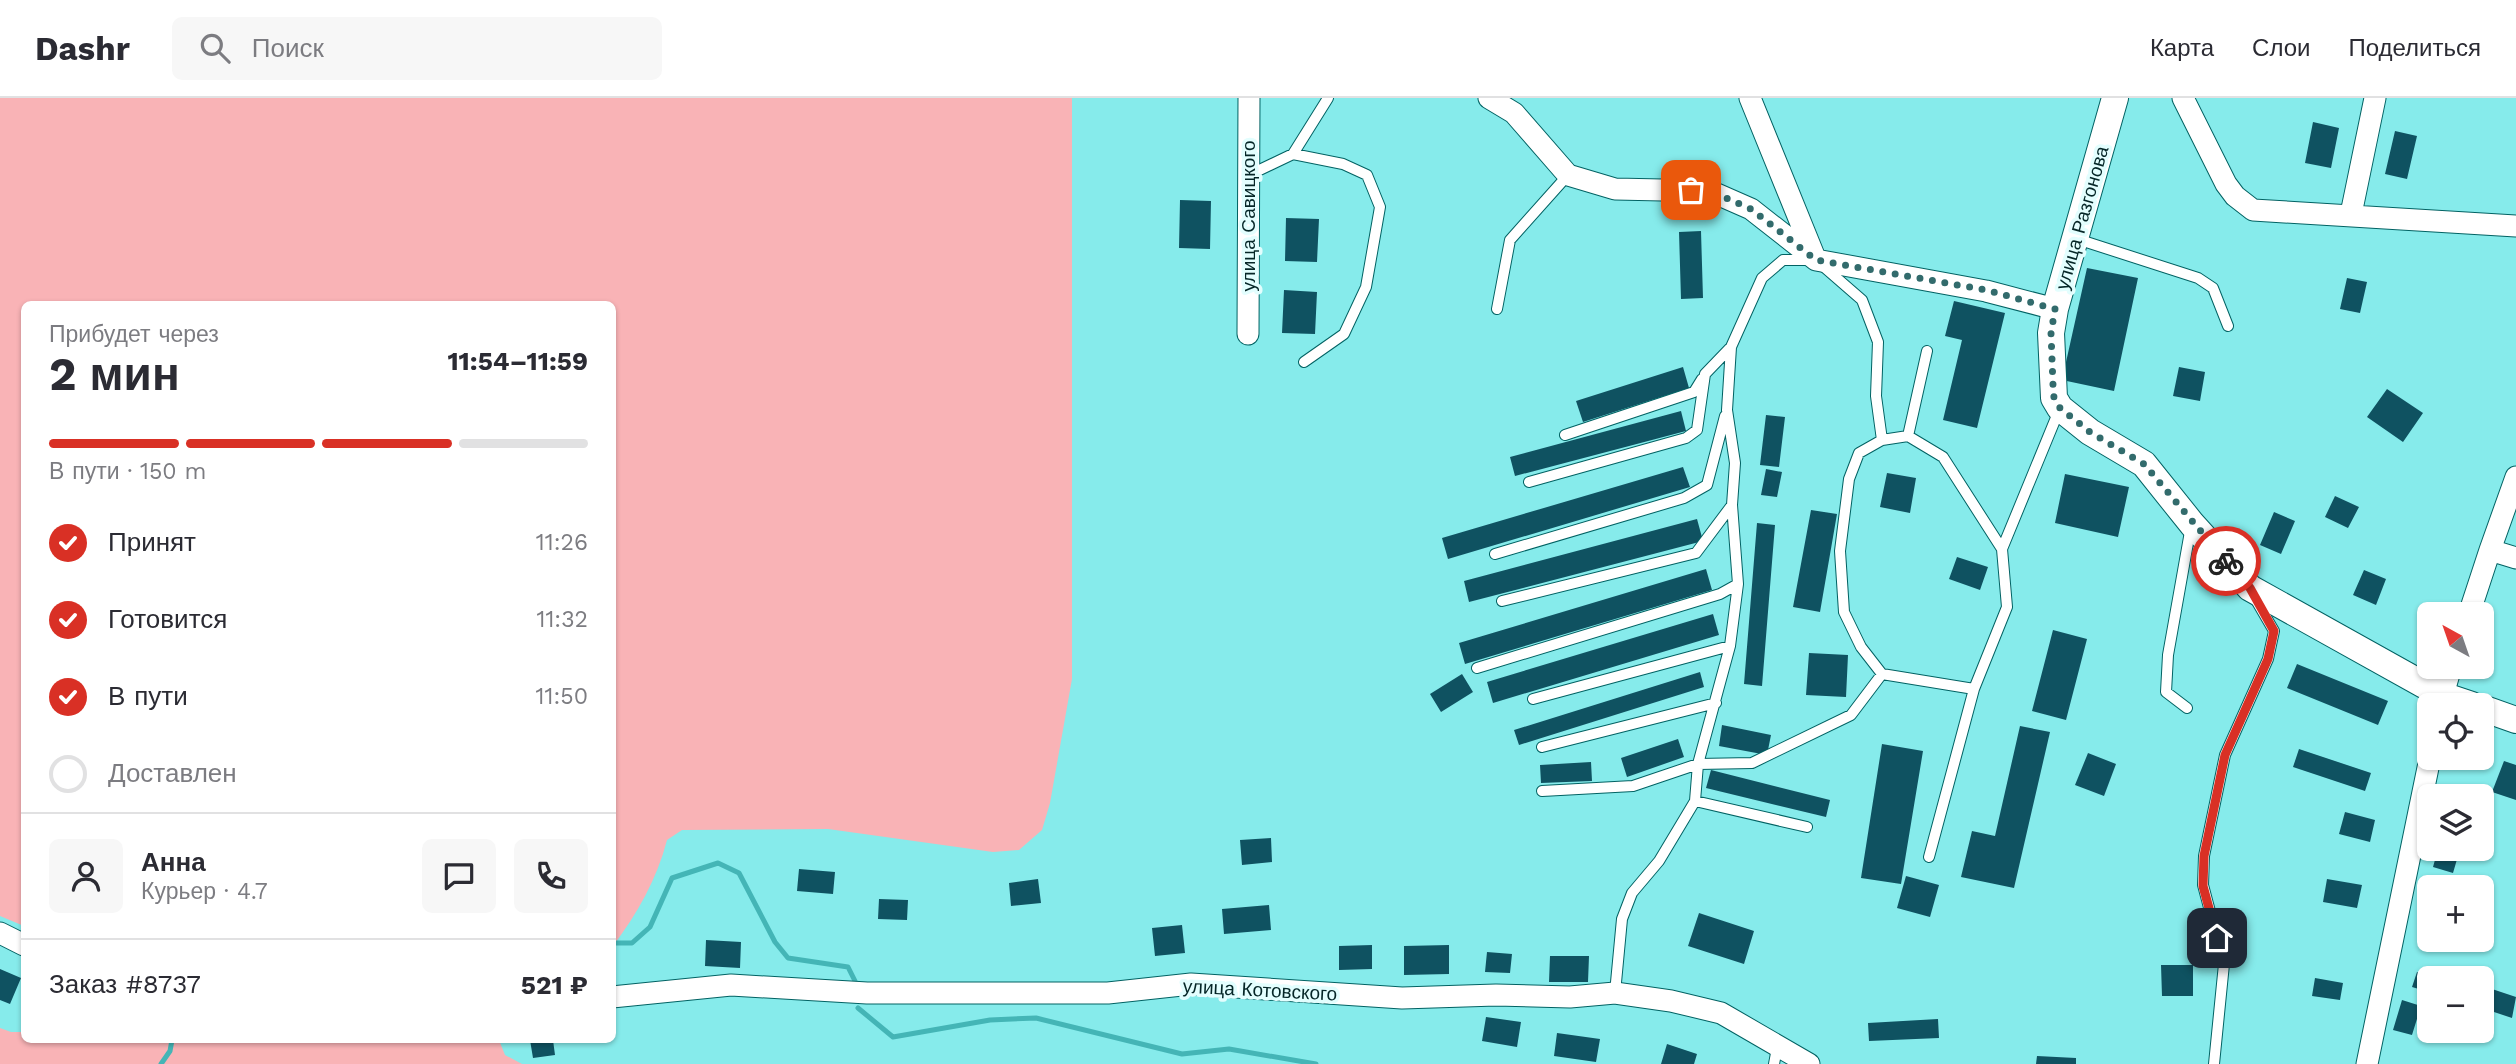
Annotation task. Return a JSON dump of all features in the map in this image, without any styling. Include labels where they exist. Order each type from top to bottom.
[{"type":"street","name":"улица Савицкого","points":[[1248,334],[1249,98]]},
{"type":"street","points":[[1489,98],[1514,113],[1568,175],[1615,189],[1710,191],[1751,209],[1816,260],[1986,290],[2055,309]]},
{"type":"street","points":[[1749,98],[1816,260]]},
{"type":"street","name":"улица Разгонова","points":[[2060,408],[2054,398],[2051,346],[2055,309],[2115,98]]},
{"type":"street","points":[[2183,98],[2226,184],[2235,196],[2253,210],[2516,226]]},
{"type":"street","points":[[2351,214],[2375,98]]},
{"type":"street","points":[[2060,408],[2090,432],[2144,464],[2192,524],[2250,588],[2429,693]]},
{"type":"street","points":[[2473,602],[2516,477]]},
{"type":"street","points":[[2490,550],[2516,558]]},
{"type":"street","points":[[2367,1064],[2428,770]]},
{"type":"street","points":[[0,933],[21,944]]},
{"type":"street","name":"улица Котовского","points":[[616,997],[731,985],[867,993],[1108,993],[1191,984],[1402,998],[1496,995],[1570,998],[1615,993],[1671,1001],[1721,1013],[1776,1056],[1809,1064]]},
{"type":"lane","points":[[1249,175],[1293,155],[1328,98]]},
{"type":"lane","points":[[1293,155],[1343,164],[1367,175],[1380,207],[1366,287],[1344,334],[1304,362]]},
{"type":"lane","points":[[1497,309],[1510,240],[1568,175]]},
{"type":"lane","points":[[2077,239],[2198,278],[2213,288],[2228,326]]},
{"type":"lane","points":[[1565,435],[1694,392],[1705,374],[1731,346],[1762,278],[1783,260],[1816,260],[1862,300],[1878,342],[1876,396],[1882,440]]},
{"type":"lane","points":[[1495,554],[1684,498],[1707,485],[1727,410],[1731,346]]},
{"type":"lane","points":[[1908,436],[1927,351]]},
{"type":"lane","points":[[1529,482],[1686,438],[1697,430],[1705,374]]},
{"type":"lane","points":[[1929,857],[1974,689],[2007,607],[2002,549],[2060,408]]},
{"type":"lane","points":[[1615,993],[1622,919],[1632,893],[1659,861],[1695,801],[1698,764],[1730,646],[1738,584],[1732,505],[1735,463],[1727,410]]},
{"type":"lane","points":[[1974,689],[1882,674],[1861,647],[1844,612],[1840,551],[1849,479],[1859,453],[1882,440],[1908,436],[1943,457],[2002,549]]},
{"type":"lane","points":[[1502,601],[1696,553],[1732,505]]},
{"type":"lane","points":[[2187,708],[2166,692],[2168,655],[2192,524]]},
{"type":"lane","points":[[1477,668],[1720,594],[1738,584]]},
{"type":"lane","points":[[2214,1064],[2224,964],[2203,886],[2204,856],[2225,755],[2268,659],[2274,631],[2250,588]]},
{"type":"lane","points":[[1533,699],[1730,646]]},
{"type":"lane","points":[[1542,790],[1633,786],[1698,764],[1752,763],[1851,715],[1882,674]]},
{"type":"lane","points":[[1542,747],[1716,703]]},
{"type":"lane","points":[[1695,801],[1807,827]]},
{"type":"shaded area","points":[[0,98],[1072,98],[1072,679],[1050,803],[1042,830],[1019,850],[993,852],[828,829],[682,830],[667,840],[658,869],[645,896],[616,942],[616,301],[21,301],[21,925],[0,916]]},
{"type":"shaded area","points":[[0,1028],[21,1032],[21,1043],[500,1043],[505,1055],[522,1064],[0,1064]]},
{"type":"building","points":[[2313,122],[2339,128],[2331,168],[2305,163]]},
{"type":"building","points":[[2395,131],[2417,136],[2407,179],[2385,174]]},
{"type":"building","points":[[1180,200],[1211,201],[1210,249],[1179,248]]},
{"type":"building","points":[[1286,218],[1319,219],[1317,262],[1285,261]]},
{"type":"building","points":[[1701,231],[1703,298],[1681,299],[1679,232]]},
{"type":"building","points":[[2087,268],[2138,278],[2114,391],[2062,380]]},
{"type":"building","points":[[2347,278],[2367,282],[2360,313],[2340,309]]},
{"type":"building","points":[[1284,290],[1317,292],[1315,334],[1282,333]]},
{"type":"building","points":[[1954,301],[2005,313],[1977,428],[1943,420],[1962,340],[1945,336]]},
{"type":"building","points":[[1683,367],[1689,388],[1583,422],[1576,401]]},
{"type":"building","points":[[2179,367],[2205,372],[2200,401],[2173,396]]},
{"type":"building","points":[[2387,389],[2423,413],[2403,442],[2367,417]]},
{"type":"building","points":[[1681,411],[1686,431],[1515,476],[1510,457]]},
{"type":"building","points":[[1766,415],[1785,417],[1779,467],[1760,465]]},
{"type":"building","points":[[1683,467],[1690,487],[1448,559],[1442,538]]},
{"type":"building","points":[[1766,469],[1782,472],[1777,497],[1761,495]]},
{"type":"building","points":[[1887,473],[1916,478],[1910,513],[1880,507]]},
{"type":"building","points":[[2065,474],[2129,487],[2118,537],[2055,523]]},
{"type":"building","points":[[2335,496],[2359,507],[2348,528],[2325,517]]},
{"type":"building","points":[[1811,510],[1837,514],[1820,612],[1793,607]]},
{"type":"building","points":[[2274,512],[2295,521],[2281,554],[2260,545]]},
{"type":"building","points":[[1697,519],[1703,541],[1469,602],[1464,581]]},
{"type":"building","points":[[1757,523],[1775,525],[1762,686],[1744,684]]},
{"type":"building","points":[[1957,557],[1988,567],[1980,590],[1949,579]]},
{"type":"building","points":[[1706,569],[1712,590],[1465,664],[1459,643]]},
{"type":"building","points":[[2364,570],[2386,579],[2376,605],[2353,595]]},
{"type":"building","points":[[1713,614],[1719,635],[1493,703],[1487,682]]},
{"type":"building","points":[[2053,630],[2087,639],[2066,720],[2032,711]]},
{"type":"building","points":[[1809,653],[1848,655],[1846,697],[1806,695]]},
{"type":"building","points":[[2297,664],[2388,701],[2378,725],[2287,688]]},
{"type":"building","points":[[1700,672],[1704,687],[1519,745],[1514,730]]},
{"type":"building","points":[[1462,674],[1473,692],[1441,712],[1430,694]]},
{"type":"building","points":[[1722,725],[1771,735],[1767,755],[1719,746]]},
{"type":"building","points":[[2020,726],[2050,732],[2014,888],[1961,877],[1972,831],[1995,836]]},
{"type":"building","points":[[1678,739],[1684,757],[1627,777],[1621,758]]},
{"type":"building","points":[[1882,744],[1923,751],[1901,884],[1861,878]]},
{"type":"building","points":[[2299,749],[2371,773],[2365,791],[2293,767]]},
{"type":"building","points":[[2088,753],[2116,764],[2104,796],[2075,785]]},
{"type":"building","points":[[2504,761],[2516,765],[2516,800],[2494,793]]},
{"type":"building","points":[[1591,762],[1592,781],[1541,783],[1540,765]]},
{"type":"building","points":[[1711,770],[1830,800],[1826,817],[1706,788]]},
{"type":"building","points":[[2345,812],[2375,820],[2370,842],[2339,834]]},
{"type":"building","points":[[1271,838],[1272,862],[1242,865],[1240,840]]},
{"type":"building","points":[[2435,861],[2456,861],[2453,873],[2433,867]]},
{"type":"building","points":[[799,869],[835,872],[833,894],[797,891]]},
{"type":"building","points":[[1906,876],[1939,885],[1930,917],[1897,908]]},
{"type":"building","points":[[1038,879],[1041,903],[1011,906],[1009,883]]},
{"type":"building","points":[[2327,879],[2362,885],[2357,908],[2323,902]]},
{"type":"building","points":[[879,899],[908,900],[907,920],[878,919]]},
{"type":"building","points":[[1269,905],[1271,930],[1224,934],[1222,909]]},
{"type":"building","points":[[1699,913],[1754,931],[1744,964],[1688,946]]},
{"type":"building","points":[[1182,925],[1185,953],[1155,956],[1152,928]]},
{"type":"building","points":[[706,940],[741,942],[740,968],[705,966]]},
{"type":"building","points":[[1372,945],[1372,969],[1339,970],[1339,946]]},
{"type":"building","points":[[1449,945],[1449,974],[1404,975],[1404,946]]},
{"type":"building","points":[[1487,952],[1512,954],[1510,973],[1485,972]]},
{"type":"building","points":[[1550,956],[1589,956],[1588,982],[1549,982]]},
{"type":"building","points":[[2161,965],[2193,965],[2193,996],[2162,996]]},
{"type":"building","points":[[0,969],[21,978],[10,1004],[0,1000]]},
{"type":"building","points":[[2417,972],[2417,988],[2412,987]]},
{"type":"building","points":[[2315,978],[2343,983],[2340,1000],[2312,996]]},
{"type":"building","points":[[2494,990],[2516,997],[2512,1018],[2494,1012]]},
{"type":"building","points":[[2402,1000],[2417,1005],[2417,1019],[2412,1035],[2393,1030]]},
{"type":"building","points":[[1486,1017],[1521,1022],[1517,1047],[1482,1041]]},
{"type":"building","points":[[1938,1019],[1939,1038],[1869,1041],[1868,1023]]},
{"type":"building","points":[[1557,1033],[1600,1039],[1596,1062],[1554,1056]]},
{"type":"building","points":[[530,1043],[553,1043],[555,1055],[533,1058]]},
{"type":"building","points":[[1667,1044],[1697,1054],[1694,1064],[1661,1064]]},
{"type":"building","points":[[2037,1056],[2076,1058],[2076,1064],[2036,1064]]},
{"type":"waterway","points":[[616,943],[632,943],[650,927],[672,878],[718,863],[739,873],[775,942],[788,958],[848,967],[855,981]]},
{"type":"waterway","points":[[858,1008],[893,1037],[990,1020],[1036,1018],[1182,1054],[1229,1049],[1316,1064]]},
{"type":"waterway","points":[[161,1064],[170,1051],[171,1043]]},
{"type":"way so far","points":[[1691,190],[1710,191],[1751,209],[1816,260],[1986,290],[2055,309],[2051,333],[2053,385],[2054,398],[2060,408],[2090,432],[2144,464],[2226,561]]},
{"type":"route","points":[[2217,938],[2203,886],[2204,856],[2225,755],[2268,659],[2274,631],[2250,588],[2226,561]]}]
